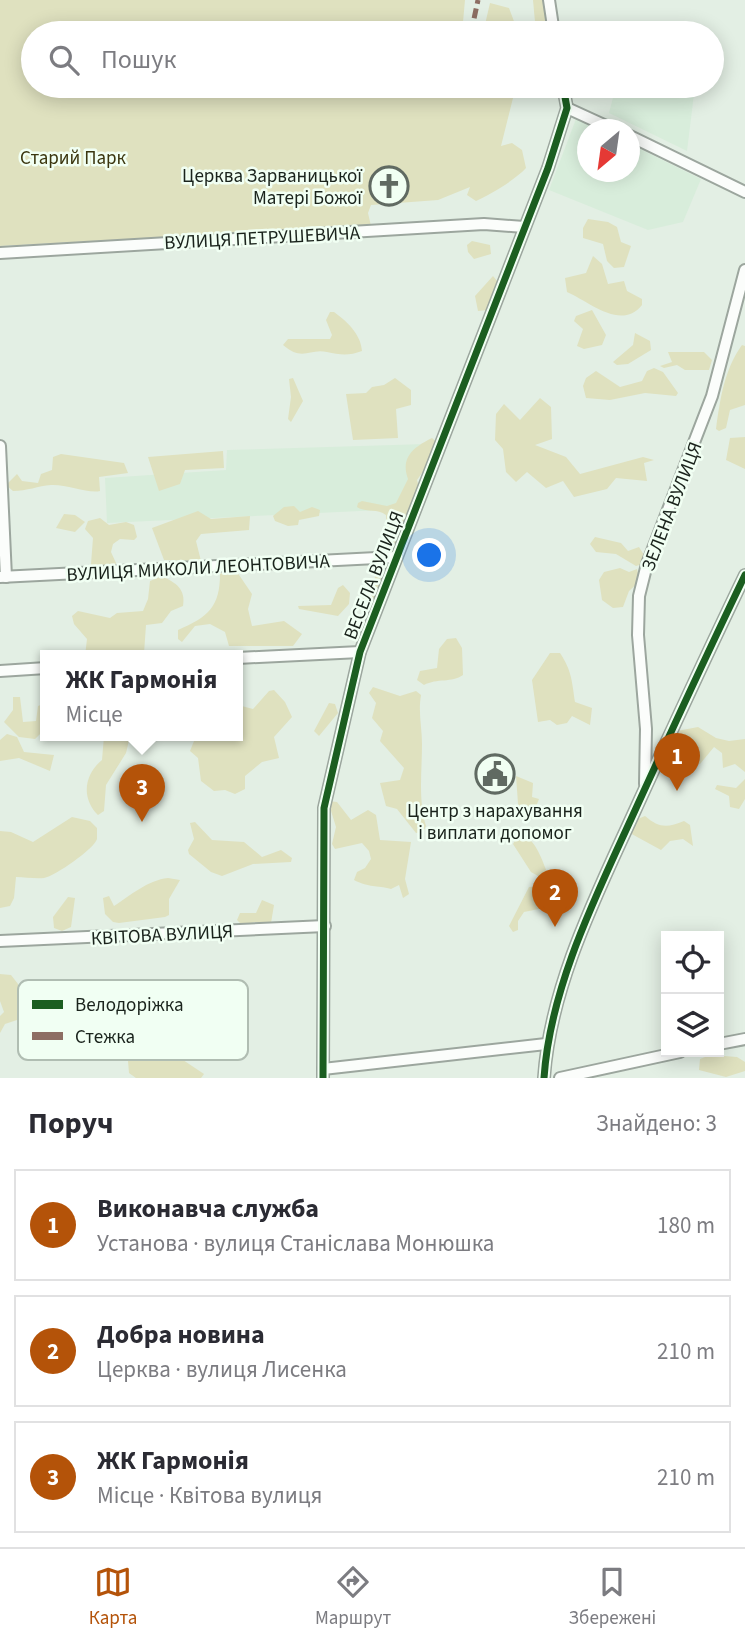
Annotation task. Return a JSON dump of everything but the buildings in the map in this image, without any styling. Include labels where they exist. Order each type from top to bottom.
[{"type":"street","points":[[549,0],[552,21]]},
{"type":"street","points":[[565,98],[566,108],[590,119]]},
{"type":"street","name":"ВЕСЕЛА ВУЛИЦЯ","points":[[323,1073],[324,808],[360,652],[511,267],[548,168],[566,108]]},
{"type":"street","points":[[640,141],[745,192]]},
{"type":"street","name":"ВУЛИЦЯ ПЕТРУШЕВИЧА","points":[[0,253],[484,224],[524,227]]},
{"type":"street","name":"ЗЕЛЕНА ВУЛИЦЯ","points":[[645,790],[646,729],[638,635],[639,596],[647,564],[712,396],[745,270]]},
{"type":"street","points":[[0,446],[3,577]]},
{"type":"street","name":"ВУЛИЦЯ МИКОЛИ ЛЕОНТОВИЧА","points":[[3,577],[396,557]]},
{"type":"street","points":[[544,1078],[546,1044],[577,946],[645,790],[745,576]]},
{"type":"street","points":[[243,658],[360,652]]},
{"type":"street","points":[[0,671],[40,668]]},
{"type":"street","name":"КВІТОВА ВУЛИЦЯ","points":[[0,941],[325,926]]},
{"type":"street","points":[[724,1043],[745,1039]]},
{"type":"street","points":[[323,1073],[546,1044]]},
{"type":"street","points":[[560,1078],[661,1056]]},
{"type":"shaded area","points":[[613,98],[694,98],[687,151],[640,128],[640,119],[621,119],[609,113]]},
{"type":"shaded area","points":[[576,119],[577,182],[640,182],[640,149],[701,179],[683,222],[648,230],[549,190]]},
{"type":"shaded area","points":[[426,444],[403,509],[107,523],[105,478],[226,470],[227,450]]},
{"type":"green space","name":"Старий Парк","points":[[0,0],[465,0],[463,21],[21,21],[21,98],[513,98],[501,146],[512,143],[522,150],[526,168],[503,186],[476,201],[467,195],[470,187],[438,200],[371,205],[368,213],[371,226],[0,246]]},
{"type":"green space","points":[[533,0],[552,0],[559,21],[535,21]]},
{"type":"green space","points":[[490,3],[509,8],[514,21],[486,21]]},
{"type":"green space","points":[[588,219],[608,222],[617,227],[621,242],[631,246],[624,267],[614,268],[607,261],[603,244],[583,238],[583,228]]},
{"type":"green space","points":[[472,241],[490,245],[491,254],[474,259],[468,252],[467,245]]},
{"type":"green space","points":[[593,256],[602,264],[608,284],[624,281],[627,291],[642,299],[642,305],[634,312],[615,315],[567,292],[565,278],[586,273]]},
{"type":"green space","points":[[493,276],[498,282],[488,310],[478,311],[475,296]]},
{"type":"green space","points":[[592,310],[606,335],[602,345],[584,349],[577,346],[583,329],[574,321],[576,316]]},
{"type":"green space","points":[[330,312],[334,312],[353,329],[362,351],[353,354],[321,351],[301,354],[283,345],[288,339],[330,339],[332,335],[326,320]]},
{"type":"green space","points":[[635,333],[650,341],[651,350],[628,364],[617,365],[613,362],[633,345]]},
{"type":"green space","points":[[742,345],[745,346],[745,405],[730,410],[726,428],[719,431],[716,429],[724,386]]},
{"type":"green space","points":[[668,352],[704,352],[712,360],[709,370],[685,370],[677,365],[664,368],[660,366],[672,362]]},
{"type":"green space","points":[[654,368],[663,372],[678,393],[676,396],[645,393],[610,400],[586,398],[583,386],[586,378],[596,371],[620,387],[642,381],[647,371]]},
{"type":"green space","points":[[293,378],[303,401],[291,422],[288,419],[291,397],[289,379]]},
{"type":"green space","points":[[395,378],[411,390],[411,405],[396,409],[398,438],[353,440],[346,394],[366,393],[372,387],[384,385]]},
{"type":"green space","points":[[540,398],[551,407],[552,439],[535,445],[566,457],[580,474],[643,457],[654,460],[644,463],[647,481],[616,478],[607,489],[574,497],[563,481],[546,488],[527,472],[516,482],[506,472],[503,449],[495,440],[496,414],[504,404],[520,420]]},
{"type":"green space","points":[[745,437],[745,469],[726,460],[730,438]]},
{"type":"green space","points":[[432,438],[441,446],[417,480],[419,488],[396,551],[391,552],[386,515],[360,509],[357,507],[358,503],[362,501],[387,506],[396,503],[408,479],[407,459],[414,449]]},
{"type":"green space","points":[[223,451],[224,468],[185,470],[180,484],[159,491],[148,457]]},
{"type":"green space","points":[[61,454],[124,463],[128,473],[99,477],[100,491],[95,492],[51,485],[13,491],[6,485],[17,474],[22,481],[38,483],[41,474],[52,470],[53,457]]},
{"type":"green space","points":[[294,506],[300,512],[312,507],[320,510],[319,516],[299,520],[298,525],[288,526],[275,521],[273,516],[284,507]]},
{"type":"green space","points":[[198,511],[211,519],[250,516],[249,530],[201,534],[196,541],[201,561],[164,560],[152,528]]},
{"type":"green space","points":[[64,514],[75,515],[85,522],[75,532],[56,528]]},
{"type":"green space","points":[[100,518],[109,525],[126,522],[134,525],[137,537],[134,540],[120,539],[113,544],[111,552],[116,563],[115,572],[93,572],[93,538],[85,529],[88,521]]},
{"type":"green space","points":[[595,537],[621,543],[628,551],[639,547],[644,555],[643,564],[636,566],[616,554],[596,552],[590,544]]},
{"type":"green space","points":[[230,568],[235,569],[252,594],[248,609],[252,626],[284,621],[302,634],[293,646],[229,646],[225,632],[210,624],[195,626],[182,642],[178,639],[178,630],[210,610],[218,595],[220,574]]},
{"type":"green space","points":[[620,568],[629,572],[637,569],[640,581],[629,591],[623,607],[613,608],[602,600],[599,580],[604,572]]},
{"type":"green space","points":[[377,571],[385,578],[376,605],[361,610],[357,605],[371,589]]},
{"type":"green space","points":[[162,576],[172,581],[179,587],[184,600],[183,606],[171,611],[162,623],[146,625],[144,650],[86,650],[87,639],[74,624],[72,616],[78,611],[110,618],[117,613],[143,611],[148,599],[150,581]]},
{"type":"green space","points":[[343,585],[350,593],[349,604],[338,616],[299,609],[298,606],[331,605],[338,588]]},
{"type":"green space","points":[[456,638],[462,648],[463,675],[424,685],[417,680],[420,671],[437,668],[439,649],[447,639]]},
{"type":"green space","points":[[550,653],[560,653],[564,659],[571,677],[575,702],[592,708],[590,725],[572,716],[567,723],[557,725],[550,720],[538,722],[532,680]]},
{"type":"green space","points":[[373,687],[400,696],[416,691],[421,695],[421,796],[426,826],[423,832],[416,833],[397,809],[386,806],[380,783],[400,780],[404,768],[380,741],[383,731],[372,718],[376,703],[369,693]]},
{"type":"green space","points":[[274,690],[285,702],[292,717],[274,737],[279,758],[262,762],[245,776],[245,789],[235,794],[225,790],[214,791],[201,781],[198,758],[190,751],[194,741],[243,741],[243,706],[253,709],[269,691]]},
{"type":"green space","points":[[13,697],[20,697],[23,722],[36,721],[40,705],[40,734],[35,739],[19,737],[4,722],[13,710]]},
{"type":"green space","points":[[329,703],[335,704],[338,713],[319,736],[314,731]]},
{"type":"green space","points":[[698,727],[716,738],[729,741],[745,739],[745,772],[735,764],[723,768],[722,753],[714,747],[700,764],[678,759],[671,746],[677,731]]},
{"type":"green space","points":[[7,734],[17,737],[24,752],[54,755],[50,771],[19,758],[0,761],[0,740]]},
{"type":"green space","points":[[104,741],[129,741],[126,753],[106,785],[104,811],[98,815],[89,801],[87,787],[91,773],[102,760]]},
{"type":"green space","points":[[516,776],[533,783],[532,797],[539,799],[531,819],[519,817]]},
{"type":"green space","points":[[745,779],[745,799],[739,809],[730,807],[729,796],[715,789],[717,785],[736,788]]},
{"type":"green space","points":[[328,801],[337,802],[351,820],[368,810],[376,815],[380,840],[411,842],[405,879],[409,894],[403,898],[399,885],[391,889],[354,880],[357,872],[365,868],[371,859],[369,851],[362,843],[335,849],[332,844],[336,827]]},
{"type":"green space","points":[[645,816],[663,826],[684,821],[690,825],[693,846],[683,839],[670,841],[661,850],[628,832],[633,821]]},
{"type":"green space","points":[[72,817],[90,821],[97,828],[97,839],[94,843],[74,862],[49,876],[16,877],[14,898],[10,906],[0,908],[0,831],[11,832],[33,842]]},
{"type":"green space","points":[[195,822],[212,840],[244,842],[262,857],[281,850],[292,858],[291,862],[253,864],[222,876],[211,872],[189,854],[188,850],[194,839],[190,823]]},
{"type":"green space","points":[[519,833],[525,835],[533,844],[547,872],[538,876],[531,872],[513,844]]},
{"type":"green space","points":[[168,878],[180,880],[169,899],[169,915],[119,923],[113,922],[105,914],[103,898],[109,896],[114,906],[147,885]]},
{"type":"green space","points":[[546,886],[551,891],[539,909],[524,912],[518,921],[518,930],[513,932],[509,926],[529,887]]},
{"type":"green space","points":[[68,897],[75,898],[71,927],[62,931],[54,928],[53,917]]},
{"type":"green space","points":[[262,900],[274,905],[271,923],[267,926],[256,922],[242,925],[237,920],[240,913],[256,913]]},
{"type":"green space","points":[[0,974],[11,975],[18,984],[18,1020],[5,1024],[0,1033],[0,1016],[4,1012],[0,1001]]},
{"type":"green space","points":[[737,1057],[745,1062],[745,1071],[726,1077],[699,1070],[700,1059]]},
{"type":"green space","points":[[125,1060],[183,1060],[204,1074],[201,1078],[136,1078],[129,1073],[128,1061]]},
{"type":"marked path","points":[[474,21],[478,0]]},
{"type":"cycle path","points":[[323,1078],[324,808],[360,652],[548,168],[567,108],[565,98]]},
{"type":"cycle path","points":[[544,1078],[555,1011],[589,911],[745,575]]},
{"type":"place","name":"Церква Зарваницької Матері Божої","points":[[389,186]]},
{"type":"place","name":"Центр з нарахування і виплати допомог","points":[[495,774]]},
{"type":"place","name":"Виконавча служба","points":[[677,791]]},
{"type":"place","name":"ЖК Гармонія","points":[[142,822]]},
{"type":"place","name":"Добра новина","points":[[555,927]]}]
